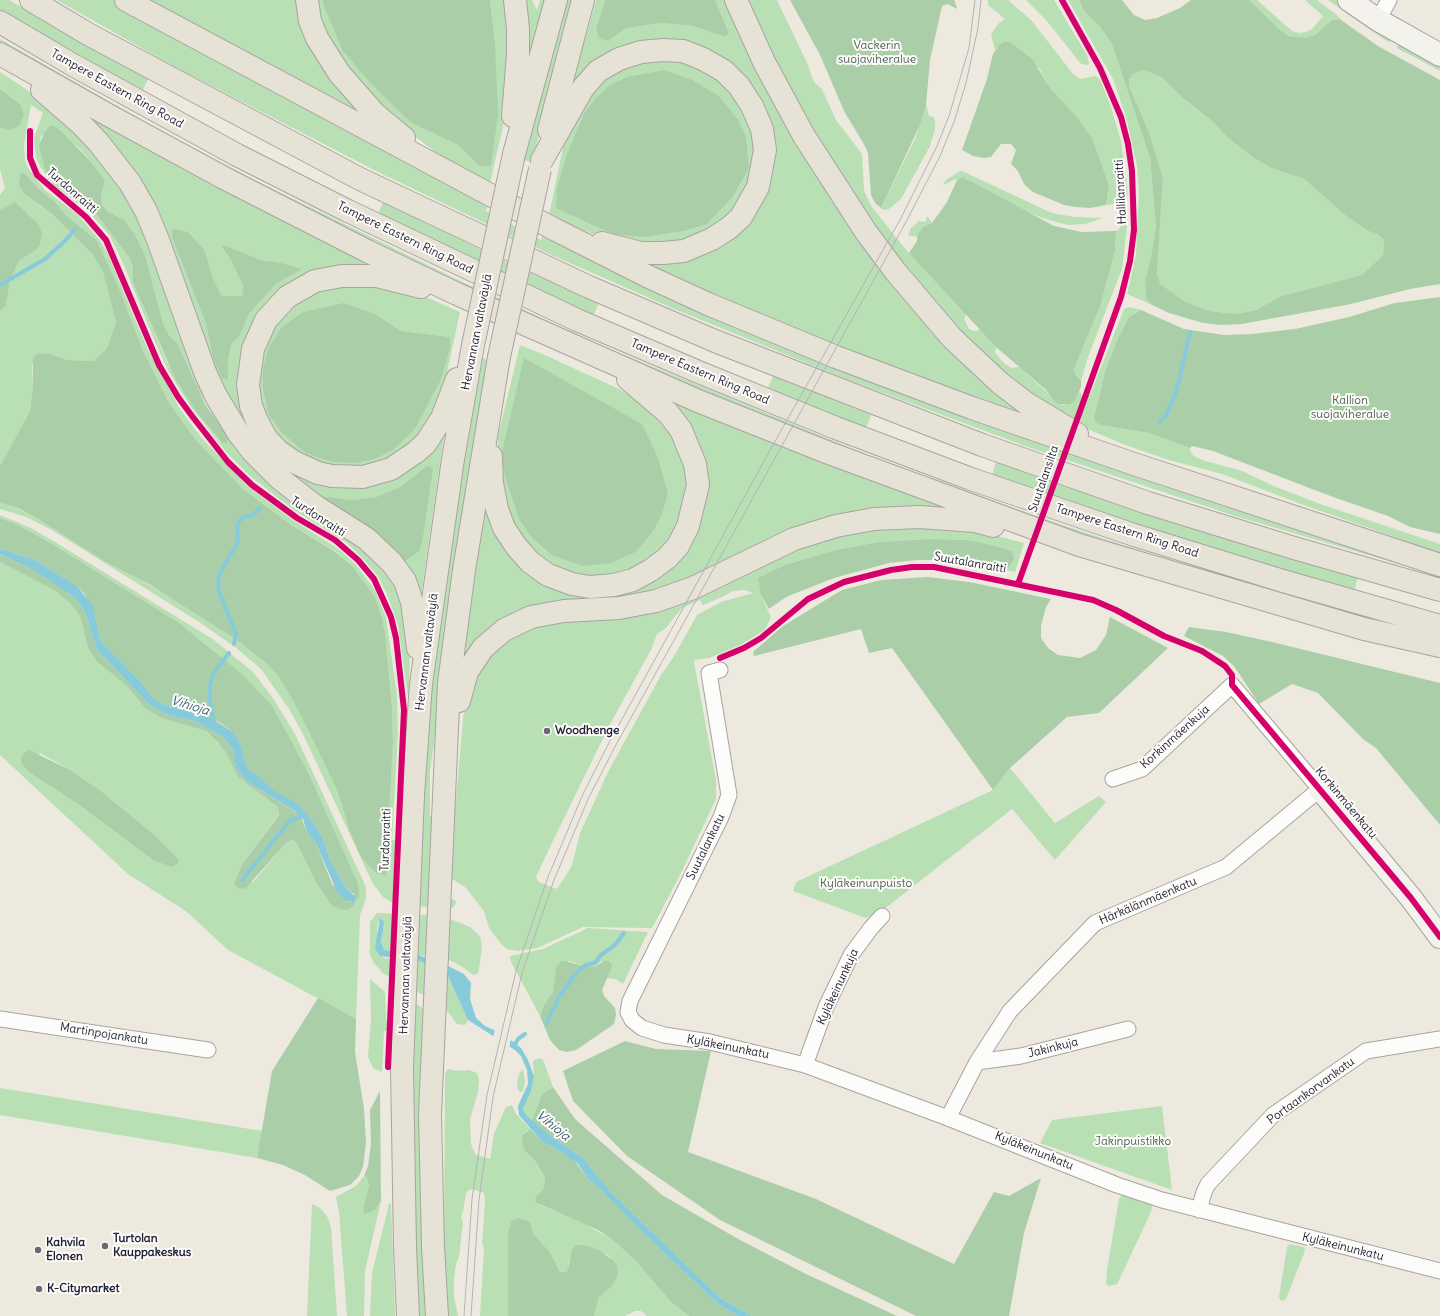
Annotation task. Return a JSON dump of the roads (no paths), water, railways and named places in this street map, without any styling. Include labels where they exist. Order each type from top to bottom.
[{"type":"highway","points":[[31,0],[102,41],[360,179],[589,287],[715,341],[982,445],[1148,503],[1294,548],[1440,590]]},
{"type":"highway","points":[[126,0],[554,229],[647,276],[708,304],[836,357],[972,408],[1131,463],[1440,565]]},
{"type":"highway","points":[[307,0],[310,21],[317,38],[339,73],[355,93],[398,134],[470,185]]},
{"type":"highway","points":[[514,154],[512,126],[516,82],[518,29],[515,0]]},
{"type":"highway","name":"Hervannan valtaväylä","points":[[408,1316],[405,1247],[402,1067],[413,795],[421,684],[453,459],[473,345],[514,154],[556,0]]},
{"type":"highway","points":[[437,1316],[433,1232],[431,1069],[450,676],[464,570],[487,420],[499,357],[541,164],[583,0]]},
{"type":"highway","points":[[736,0],[767,69],[804,136],[866,232],[952,338],[976,362],[1026,403],[1059,424],[1131,463]]},
{"type":"highway","name":"Tampere Eastern Ring Road","points":[[0,22],[73,65],[237,155],[332,203],[570,316],[701,373],[836,428],[1134,535],[1283,581],[1440,626]]},
{"type":"highway","points":[[541,164],[583,88],[598,71],[619,59],[641,52],[663,50],[683,51],[704,59],[724,71],[739,86],[752,106],[762,129],[765,150],[763,168],[758,187],[751,202],[741,217],[729,228],[698,246],[677,252],[641,253],[621,249],[554,229]]},
{"type":"highway","points":[[0,54],[224,178],[457,294],[698,401],[829,453],[1079,545],[1364,629],[1440,646]]},
{"type":"highway","points":[[20,66],[35,85],[63,107],[99,143],[130,183],[146,211],[158,240],[205,372],[219,401],[252,452],[279,478],[315,506],[367,539],[381,551],[399,571],[412,602],[421,684]]},
{"type":"highway","points":[[457,294],[377,276],[342,276],[315,281],[298,290],[278,305],[266,320],[257,339],[253,349],[248,385],[251,406],[266,438],[278,451],[294,462],[318,473],[332,476],[348,478],[378,473],[391,469],[416,452],[435,431],[442,418],[454,385],[473,345]]},
{"type":"highway","points":[[487,420],[492,483],[497,509],[504,528],[526,556],[548,574],[572,584],[590,587],[614,585],[633,580],[662,562],[678,546],[688,526],[698,485],[695,464],[690,448],[681,430],[657,403],[605,361]]},
{"type":"highway","points":[[445,773],[458,703],[466,672],[483,648],[493,639],[504,630],[531,617],[564,611],[618,608],[656,601],[693,588],[794,539],[836,526],[874,519],[919,517],[975,521],[1016,533],[1079,545]]},
{"type":"street","points":[[1349,0],[1378,20],[1440,55]]},
{"type":"street","points":[[1378,20],[1389,0]]},
{"type":"street","name":"Suutalankatu","points":[[632,1020],[628,1012],[630,1002],[723,812],[729,795],[709,673],[720,670]]},
{"type":"street","name":"Korkinmäenkuja","points":[[1113,779],[1142,769],[1232,685]]},
{"type":"street","name":"Korkinmäenkatu","points":[[1232,685],[1411,898],[1440,937]]},
{"type":"street","name":"Härkälänmäenkatu","points":[[948,1118],[977,1062],[1010,1011],[1095,923],[1226,867],[1320,789]]},
{"type":"street","name":"Kyläkeinunkuja","points":[[805,1065],[826,1007],[851,955],[870,928],[882,916]]},
{"type":"street","name":"Martinpojankatu","points":[[0,1018],[208,1050]]},
{"type":"street","name":"Kyläkeinunkatu","points":[[632,1020],[642,1028],[664,1035],[710,1042],[805,1065],[948,1118],[1117,1185],[1199,1210],[1440,1271]]},
{"type":"street","name":"Jakinkuja","points":[[977,1062],[1021,1056],[1128,1029]]},
{"type":"street","name":"Portaankorvankatu","points":[[1199,1210],[1208,1184],[1273,1115],[1366,1051],[1440,1039]]},
{"type":"water","points":[[0,549],[34,559],[77,586],[93,606],[100,640],[139,680],[155,700],[168,706],[205,714],[234,733],[242,747],[245,762],[249,770],[262,778],[270,788],[298,804],[313,822],[323,838],[330,860],[346,888],[356,897],[355,901],[352,902],[345,900],[337,892],[316,843],[307,832],[303,819],[296,812],[246,781],[236,768],[233,749],[223,737],[197,722],[165,714],[150,705],[97,650],[85,612],[75,598],[35,571],[0,554]]},
{"type":"water","points":[[380,918],[384,922],[381,942],[384,950],[418,955],[440,962],[464,974],[471,983],[470,999],[476,1018],[485,1026],[503,1034],[521,1048],[528,1060],[534,1076],[531,1091],[523,1109],[526,1115],[556,1140],[582,1157],[610,1191],[720,1298],[752,1316],[738,1316],[718,1304],[588,1179],[578,1164],[561,1152],[541,1141],[519,1115],[518,1106],[528,1084],[527,1070],[521,1056],[515,1050],[468,1020],[448,976],[420,961],[380,956],[375,948]]},
{"type":"waterway","points":[[0,285],[45,259],[65,241],[75,229]]},
{"type":"waterway","points":[[1160,422],[1167,414],[1177,389],[1190,332]]},
{"type":"waterway","points":[[234,644],[236,633],[219,592],[218,580],[222,569],[238,542],[237,528],[239,521],[243,517],[253,515],[260,508]]},
{"type":"waterway","name":"Vihioja","points":[[214,723],[210,702],[210,686],[213,674],[229,653]]},
{"type":"waterway","points":[[242,880],[291,820],[303,816]]},
{"type":"waterway","points":[[546,1024],[559,997],[573,977],[584,966],[596,962],[601,955],[615,945],[624,933]]},
{"type":"waterway","points":[[514,1046],[518,1039],[525,1034]]},
{"type":"tram line","points":[[464,1316],[472,1199],[487,1095],[516,971],[548,877],[583,794],[610,741],[769,452],[901,218],[937,146],[949,116],[969,48],[975,0]]},
{"type":"tram line","points":[[471,1316],[479,1200],[493,1097],[522,973],[554,880],[589,797],[617,743],[906,222],[940,156],[954,122],[966,83],[978,28],[981,0]]},
{"type":"place","name":"Woodhenge","points":[[547,731]]},
{"type":"place","name":"Turtolan Kauppakeskus","points":[[105,1246]]},
{"type":"place","name":"Kahvila Elonen","points":[[38,1250]]},
{"type":"place","name":"K-Citymarket","points":[[39,1289]]},
{"type":"park label","name":"Vackerin suojaviheralue","points":[[877,53]]},
{"type":"park label","name":"Kallion suojaviheralue","points":[[1350,408]]},
{"type":"park label","name":"Kyläkeinunpuisto","points":[[866,884]]},
{"type":"park label","name":"Jakinpuistikko","points":[[1133,1142]]}]
